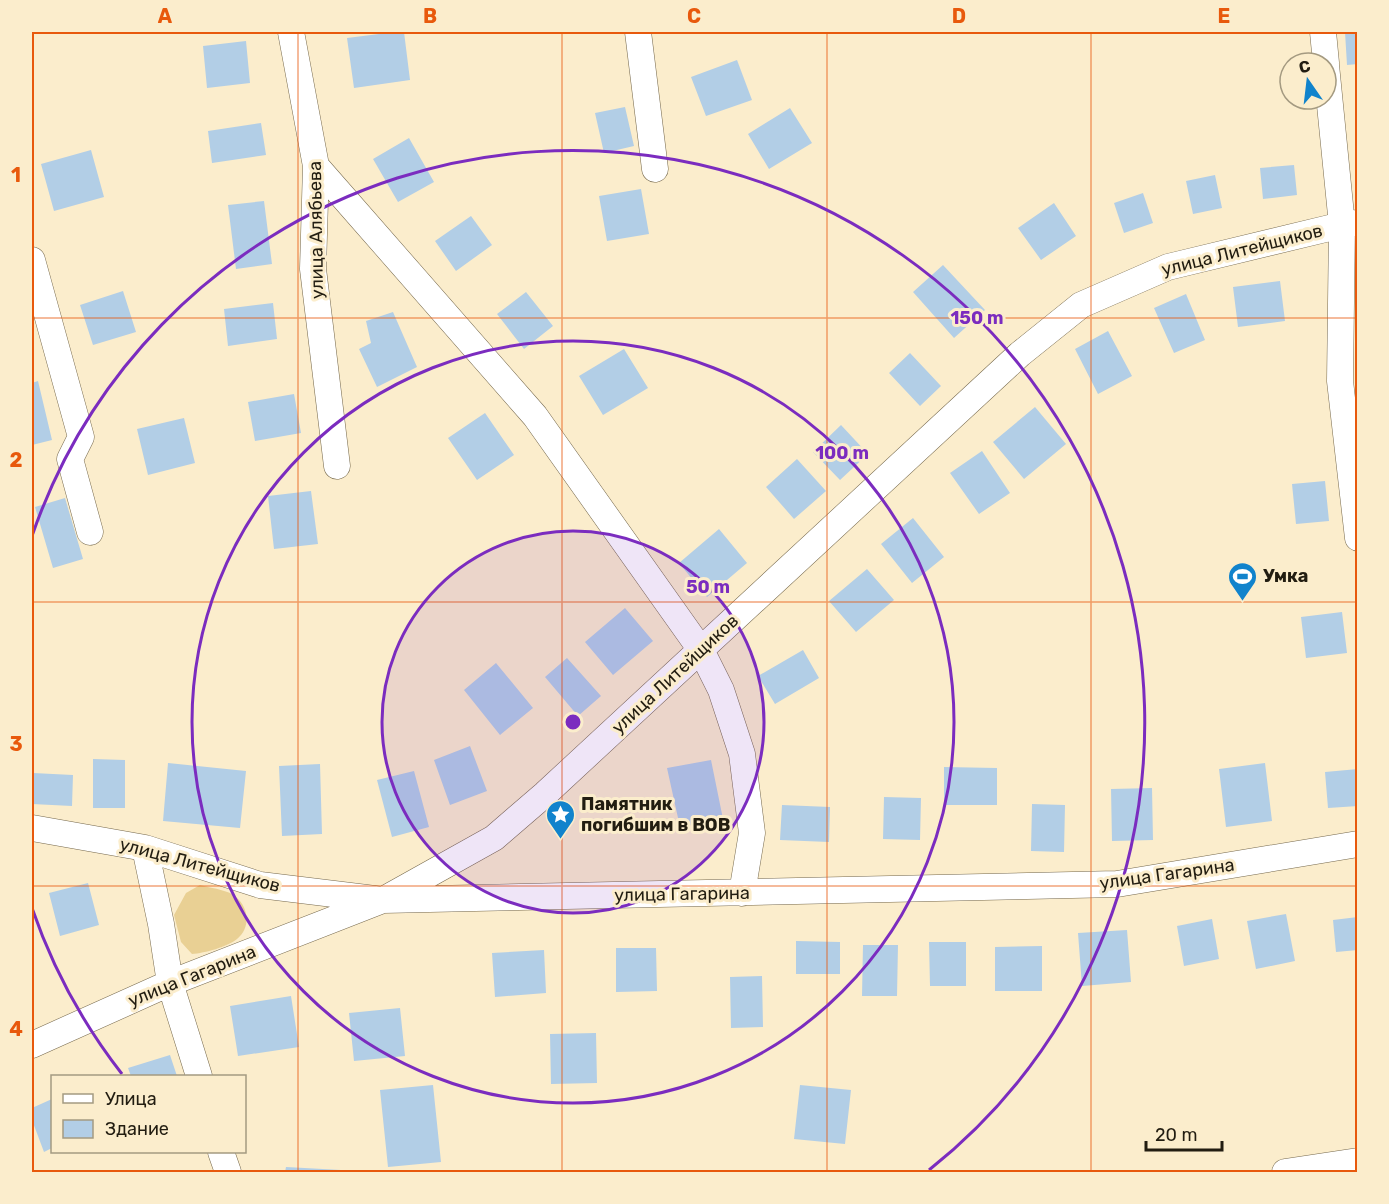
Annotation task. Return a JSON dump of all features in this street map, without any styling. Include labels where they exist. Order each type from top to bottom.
[{"type":"street","name":"улица Алябьева","points":[[291,32],[316,166],[313,269],[337,466]]},
{"type":"street","points":[[638,32],[655,169]]},
{"type":"street","points":[[1323,32],[1325,51]]},
{"type":"street","points":[[1333,111],[1350,224],[1340,381],[1358,538]]},
{"type":"street","points":[[316,166],[535,416],[700,650],[721,690],[742,754],[752,833],[742,893]]},
{"type":"street","name":"улица Литейщиков","points":[[32,828],[145,848],[261,885],[383,900],[494,838],[545,794],[1020,354],[1081,305],[1168,267],[1350,224]]},
{"type":"street","points":[[32,260],[81,437],[70,459],[90,532]]},
{"type":"street","name":"улица Гагарина","points":[[32,1045],[170,983],[383,900],[1117,884],[1358,843]]},
{"type":"street","points":[[145,848],[161,924],[170,983],[198,1075]]},
{"type":"street","points":[[221,1153],[228,1173]]},
{"type":"street","points":[[1285,1173],[1358,1161]]},
{"type":"shaded area","points":[[200,885],[224,891],[236,897],[244,907],[247,918],[245,929],[233,942],[216,949],[192,954],[181,942],[174,915],[186,893]]},
{"type":"building","points":[[404,32],[410,80],[354,88],[347,38]]},
{"type":"building","points":[[1345,32],[1358,32],[1358,64],[1347,65]]},
{"type":"building","points":[[246,41],[250,83],[207,88],[203,46]]},
{"type":"building","points":[[737,60],[752,100],[706,116],[691,77]]},
{"type":"building","points":[[625,107],[634,146],[604,153],[595,113]]},
{"type":"building","points":[[790,108],[812,143],[769,169],[748,134]]},
{"type":"building","points":[[261,123],[266,155],[212,163],[208,131]]},
{"type":"building","points":[[409,138],[434,182],[398,202],[373,159]]},
{"type":"building","points":[[91,150],[104,197],[54,211],[41,164]]},
{"type":"building","points":[[1294,165],[1297,195],[1263,199],[1260,168]]},
{"type":"building","points":[[1215,175],[1222,208],[1193,214],[1186,181]]},
{"type":"building","points":[[641,189],[649,234],[607,241],[599,196]]},
{"type":"building","points":[[1143,193],[1153,223],[1124,233],[1114,203]]},
{"type":"building","points":[[264,201],[272,264],[236,269],[228,205]]},
{"type":"building","points":[[1054,203],[1076,236],[1041,260],[1018,228]]},
{"type":"building","points":[[471,216],[492,245],[456,271],[435,241]]},
{"type":"building","points":[[943,265],[985,310],[954,338],[913,292]]},
{"type":"building","points":[[1280,281],[1285,321],[1238,327],[1233,287]]},
{"type":"building","points":[[123,291],[136,332],[93,345],[80,305]]},
{"type":"building","points":[[526,292],[553,326],[524,349],[497,314]]},
{"type":"building","points":[[1186,294],[1205,340],[1174,353],[1154,308]]},
{"type":"building","points":[[273,303],[277,339],[228,346],[224,309]]},
{"type":"building","points":[[393,312],[417,367],[377,387],[359,349],[371,343],[366,321]]},
{"type":"building","points":[[1108,331],[1132,376],[1098,394],[1075,349]]},
{"type":"building","points":[[624,349],[648,388],[603,415],[579,376]]},
{"type":"building","points":[[910,353],[941,386],[920,406],[889,373]]},
{"type":"building","points":[[38,381],[52,440],[32,445],[32,383]]},
{"type":"building","points":[[294,394],[301,433],[255,441],[248,402]]},
{"type":"building","points":[[1035,407],[1066,444],[1024,479],[993,442]]},
{"type":"building","points":[[485,413],[514,455],[477,480],[448,438]]},
{"type":"building","points":[[184,418],[195,463],[148,475],[137,429]]},
{"type":"building","points":[[841,425],[868,454],[840,480],[813,452]]},
{"type":"building","points":[[982,451],[1010,493],[979,514],[950,473]]},
{"type":"building","points":[[797,459],[826,491],[794,519],[766,487]]},
{"type":"building","points":[[1325,481],[1329,521],[1296,524],[1292,484]]},
{"type":"building","points":[[311,491],[318,544],[274,549],[268,496]]},
{"type":"building","points":[[65,498],[83,559],[53,568],[35,507]]},
{"type":"building","points":[[913,518],[944,557],[912,583],[881,544]]},
{"type":"building","points":[[719,529],[747,563],[707,597],[679,563]]},
{"type":"building","points":[[867,569],[894,600],[856,632],[829,601]]},
{"type":"building","points":[[625,608],[653,641],[613,675],[585,642]]},
{"type":"building","points":[[1342,612],[1347,653],[1306,658],[1301,617]]},
{"type":"building","points":[[803,650],[819,678],[775,704],[758,676]]},
{"type":"building","points":[[567,658],[601,696],[578,716],[545,677]]},
{"type":"building","points":[[496,663],[533,708],[500,735],[464,690]]},
{"type":"building","points":[[470,746],[487,791],[450,805],[434,760]]},
{"type":"building","points":[[93,759],[125,760],[125,808],[93,808]]},
{"type":"building","points":[[711,760],[723,819],[680,827],[667,768]]},
{"type":"building","points":[[168,763],[246,771],[240,828],[163,821]]},
{"type":"building","points":[[1265,763],[1272,821],[1226,827],[1219,769]]},
{"type":"building","points":[[320,764],[322,834],[282,836],[279,766]]},
{"type":"building","points":[[944,767],[997,768],[997,805],[944,805]]},
{"type":"building","points":[[1358,769],[1358,806],[1328,808],[1325,772]]},
{"type":"building","points":[[414,771],[429,827],[392,837],[377,780]]},
{"type":"building","points":[[33,773],[73,775],[72,806],[32,804]]},
{"type":"building","points":[[1152,788],[1153,840],[1112,841],[1111,789]]},
{"type":"building","points":[[884,797],[921,798],[920,840],[883,839]]},
{"type":"building","points":[[1032,804],[1065,805],[1064,852],[1031,851]]},
{"type":"building","points":[[782,805],[830,807],[829,842],[780,840]]},
{"type":"building","points":[[88,883],[99,925],[60,936],[49,893]]},
{"type":"building","points":[[1286,914],[1295,961],[1256,969],[1247,921]]},
{"type":"building","points":[[1358,917],[1358,950],[1336,952],[1333,920]]},
{"type":"building","points":[[1212,919],[1219,959],[1184,966],[1177,926]]},
{"type":"building","points":[[1127,930],[1131,982],[1082,986],[1078,933]]},
{"type":"building","points":[[796,941],[840,942],[840,974],[796,974]]},
{"type":"building","points":[[929,942],[966,942],[966,986],[930,986]]},
{"type":"building","points":[[863,945],[898,945],[897,996],[862,996]]},
{"type":"building","points":[[1042,946],[1042,991],[995,991],[995,947]]},
{"type":"building","points":[[616,948],[656,948],[657,991],[616,992]]},
{"type":"building","points":[[544,950],[546,993],[495,997],[492,953]]},
{"type":"building","points":[[762,976],[763,1027],[731,1028],[730,977]]},
{"type":"building","points":[[291,996],[299,1047],[238,1056],[230,1006]]},
{"type":"building","points":[[400,1008],[405,1056],[354,1061],[349,1013]]},
{"type":"building","points":[[596,1033],[597,1083],[551,1084],[550,1034]]},
{"type":"building","points":[[170,1055],[177,1075],[131,1075],[128,1068]]},
{"type":"building","points":[[433,1085],[441,1162],[388,1167],[380,1090]]},
{"type":"building","points":[[800,1085],[851,1090],[845,1144],[794,1139]]},
{"type":"building","points":[[51,1099],[51,1148],[44,1152],[32,1120],[32,1108]]},
{"type":"building","points":[[286,1167],[341,1170],[341,1172],[285,1172]]},
{"type":"place","name":"Умка","points":[[1242,602]]},
{"type":"place","name":"Памятник погибшим в ВОВ","points":[[560,840]]}]
